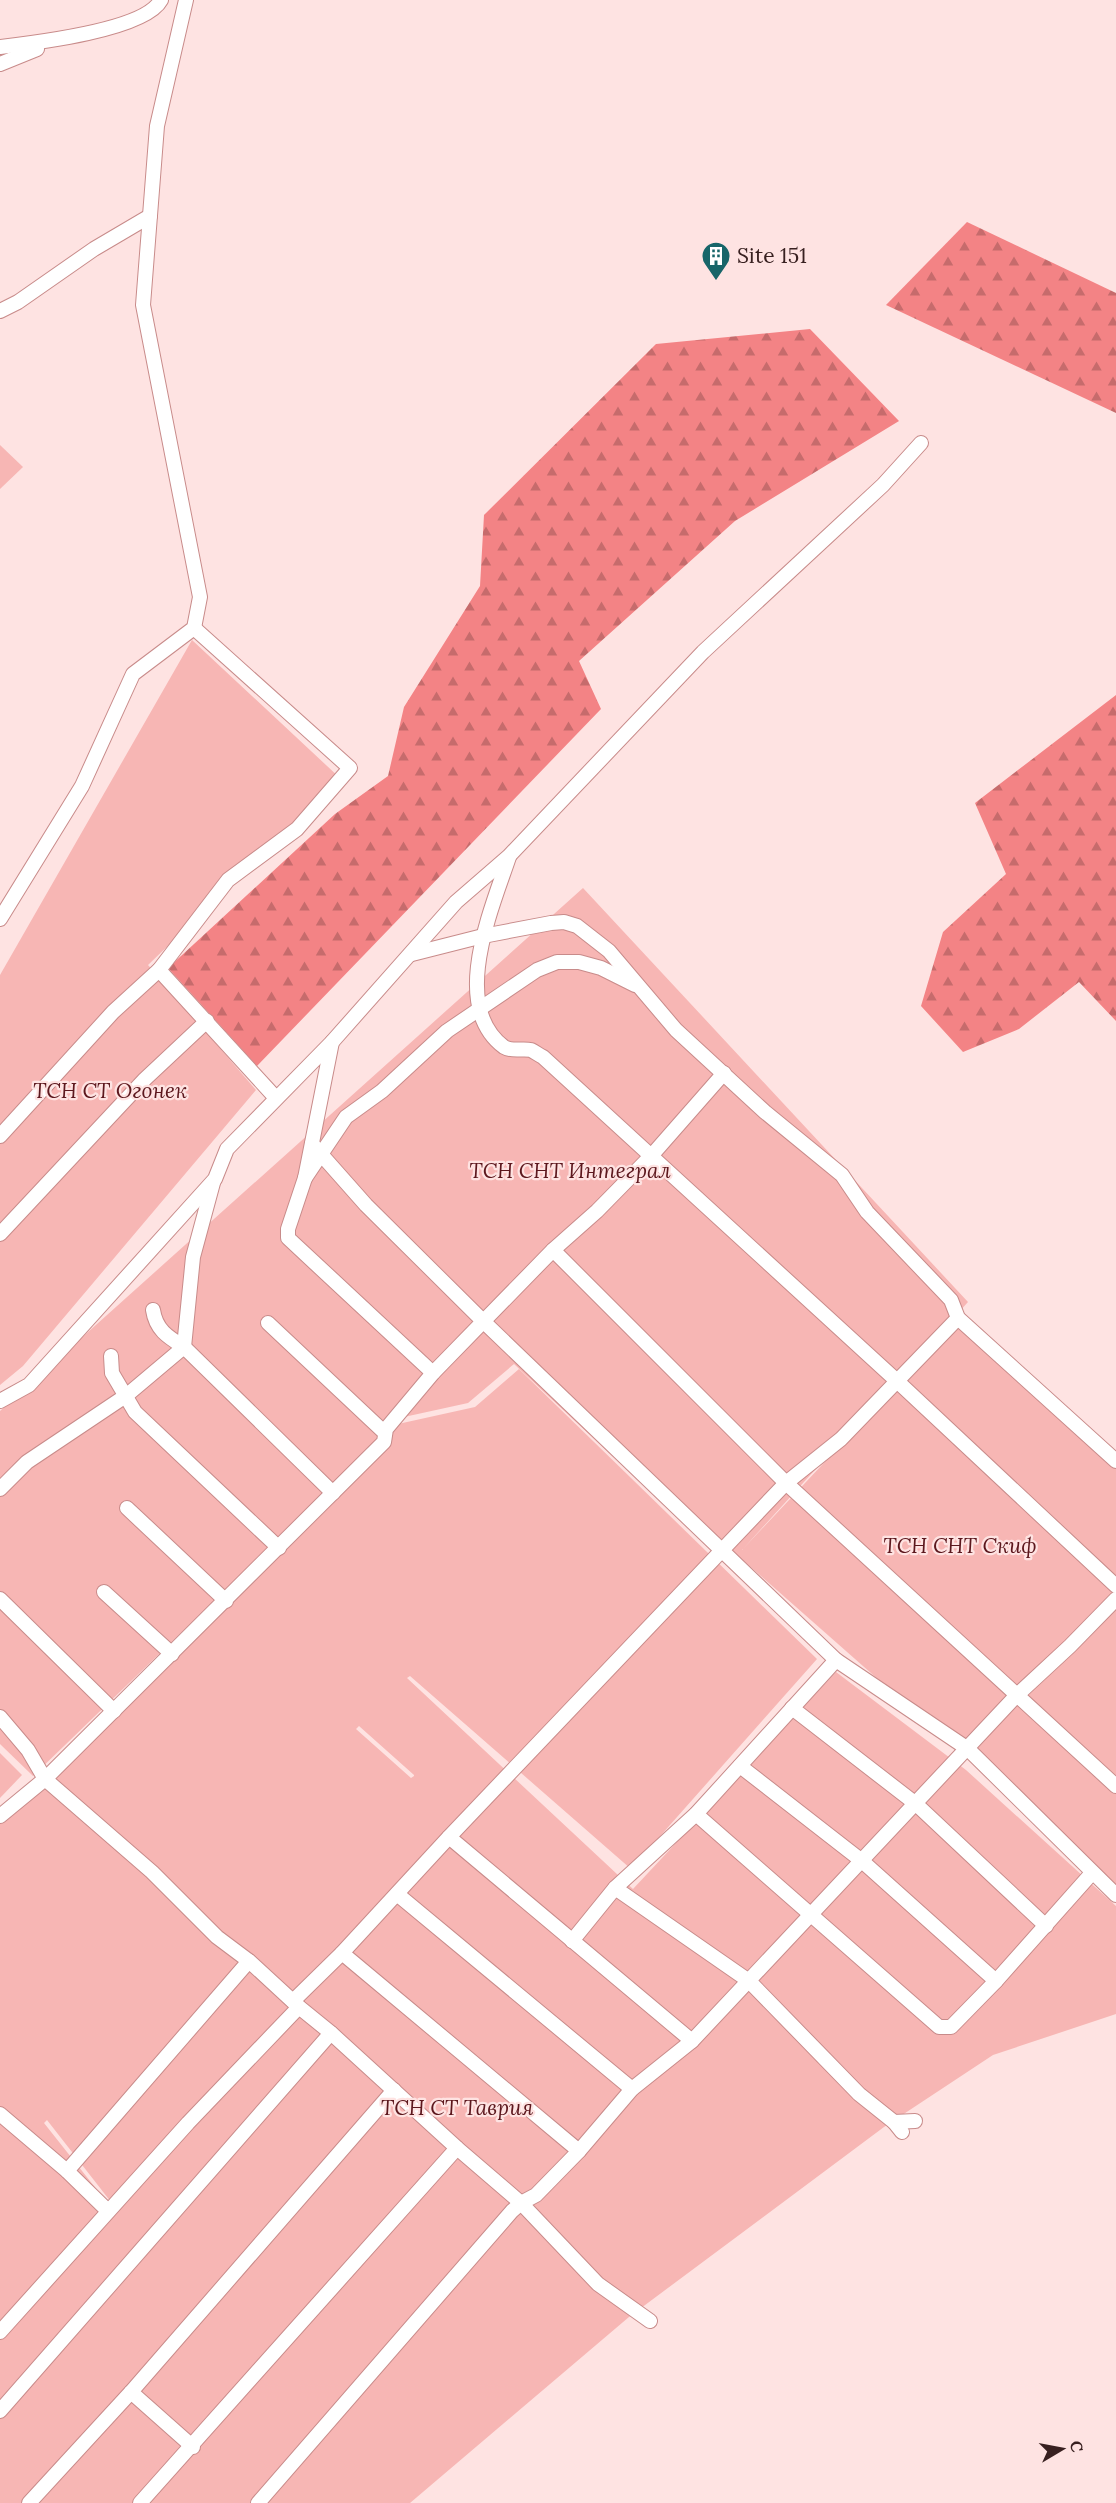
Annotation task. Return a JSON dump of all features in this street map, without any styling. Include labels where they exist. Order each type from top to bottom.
[{"type":"street","points":[[0,64],[14,56],[148,14],[161,0]]},
{"type":"street","points":[[0,919],[82,786],[133,674],[194,628],[200,597],[143,305],[157,126],[186,0]]},
{"type":"street","points":[[0,47],[74,38]]},
{"type":"street","points":[[0,311],[18,302],[94,249],[150,216]]},
{"type":"street","points":[[0,1489],[27,1461],[127,1395],[184,1347],[193,1257],[214,1179],[227,1149],[275,1097],[332,1042],[456,902],[509,856],[703,652],[875,492],[921,443]]},
{"type":"street","points":[[0,1136],[113,1012],[159,970],[228,880],[297,829],[350,768],[194,628]]},
{"type":"street","points":[[509,856],[483,936],[477,969],[479,1010],[496,1040],[506,1048],[530,1050],[543,1057],[897,1381],[1116,1586]]},
{"type":"street","points":[[412,954],[483,936],[552,923],[577,926],[609,951],[676,1030],[765,1113],[842,1175],[867,1212],[951,1300],[958,1318],[1116,1461]]},
{"type":"street","points":[[316,1150],[346,1117],[382,1091],[447,1031],[537,970],[557,962],[579,962],[601,968],[640,987]]},
{"type":"street","points":[[159,970],[275,1097]]},
{"type":"street","points":[[0,1234],[145,1079],[207,1021]]},
{"type":"street","points":[[332,1042],[316,1150],[288,1229],[291,1243],[433,1373]]},
{"type":"street","points":[[3,1807],[45,1779],[384,1442],[385,1433],[433,1373],[485,1323],[553,1250],[597,1211],[652,1155],[724,1073]]},
{"type":"street","points":[[316,1150],[366,1205],[485,1323],[836,1660],[968,1749],[1116,1895]]},
{"type":"street","points":[[0,1401],[29,1384],[214,1179]]},
{"type":"street","points":[[553,1250],[786,1483],[1116,1786]]},
{"type":"street","points":[[153,1310],[155,1324],[168,1338],[184,1347],[333,1493]]},
{"type":"street","points":[[0,2332],[449,1837],[786,1483],[841,1439],[958,1318]]},
{"type":"street","points":[[268,1323],[385,1433]]},
{"type":"street","points":[[111,1356],[112,1373],[135,1412],[279,1548]]},
{"type":"street","points":[[127,1508],[226,1601]]},
{"type":"street","points":[[104,1592],[172,1654]]},
{"type":"street","points":[[0,1599],[114,1711]]},
{"type":"street","points":[[258,2503],[521,2203],[536,2195],[579,2151],[632,2089],[692,2041],[1016,1696],[1116,1599]]},
{"type":"street","points":[[572,1941],[615,1888],[696,1814],[836,1660]]},
{"type":"street","points":[[792,1708],[916,1804],[1046,1926]]},
{"type":"street","points":[[0,1717],[28,1750],[45,1779],[152,1872],[217,1937],[249,1961],[332,2033],[457,2148],[521,2203],[598,2284],[650,2321]]},
{"type":"street","points":[[740,1766],[862,1861],[996,1981]]},
{"type":"street","points":[[696,1814],[939,2027],[951,2027],[996,1981],[1092,1873]]},
{"type":"street","points":[[449,1837],[692,2041]]},
{"type":"street","points":[[615,1888],[748,1981],[859,2094],[898,2127],[915,2121]]},
{"type":"street","points":[[397,1894],[632,2089]]},
{"type":"street","points":[[342,1953],[579,2151]]},
{"type":"street","points":[[67,2170],[249,1961]]},
{"type":"street","points":[[0,2411],[332,2033]]},
{"type":"street","points":[[29,2503],[131,2392],[394,2090]]},
{"type":"street","points":[[0,2114],[67,2170],[108,2211]]},
{"type":"street","points":[[140,2503],[193,2447],[457,2148]]},
{"type":"street","points":[[131,2392],[193,2447]]},
{"type":"green space","points":[[967,222],[1116,293],[1116,413],[886,305]]},
{"type":"green space","points":[[810,329],[899,421],[735,521],[579,661],[601,709],[257,1066],[168,968],[335,814],[388,776],[404,707],[480,586],[484,515],[656,344]]},
{"type":"green space","points":[[0,445],[23,467],[0,489]]},
{"type":"green space","name":"ТСН СТ Огонек","points":[[192,640],[341,779],[148,965],[256,1090],[23,1366],[0,1385],[0,975]]},
{"type":"green space","points":[[1116,695],[1116,1021],[1079,982],[1019,1029],[963,1052],[921,1006],[943,932],[1006,874],[975,803]]},
{"type":"green space","name":"ТСН СНТ Интеграл","points":[[583,888],[968,1302],[742,1550],[963,1315],[1116,1457],[1116,1889],[737,1555],[728,1564],[514,1364],[468,1403],[404,1417],[33,1776],[0,1744],[0,1411]]},
{"type":"green space","name":"ТСН СТ Таврия","points":[[519,1369],[817,1659],[631,1869],[410,1676],[407,1678],[633,1889],[836,1672],[966,1770],[1116,1906],[1116,2014],[993,2055],[884,2127],[629,2317],[410,2503],[0,2503],[0,1816],[398,1424],[475,1407]],"holes":[[[359,1726],[414,1775],[414,1776],[411,1778],[356,1729]],[[47,2120],[111,2202],[109,2205],[44,2123]]]},
{"type":"green space","points":[[0,1753],[22,1775],[0,1798]]},
{"type":"place","name":"Site 151","points":[[716,282]]},
{"type":"park label","name":"ТСН СНТ Скиф","points":[[960,1546]]}]
